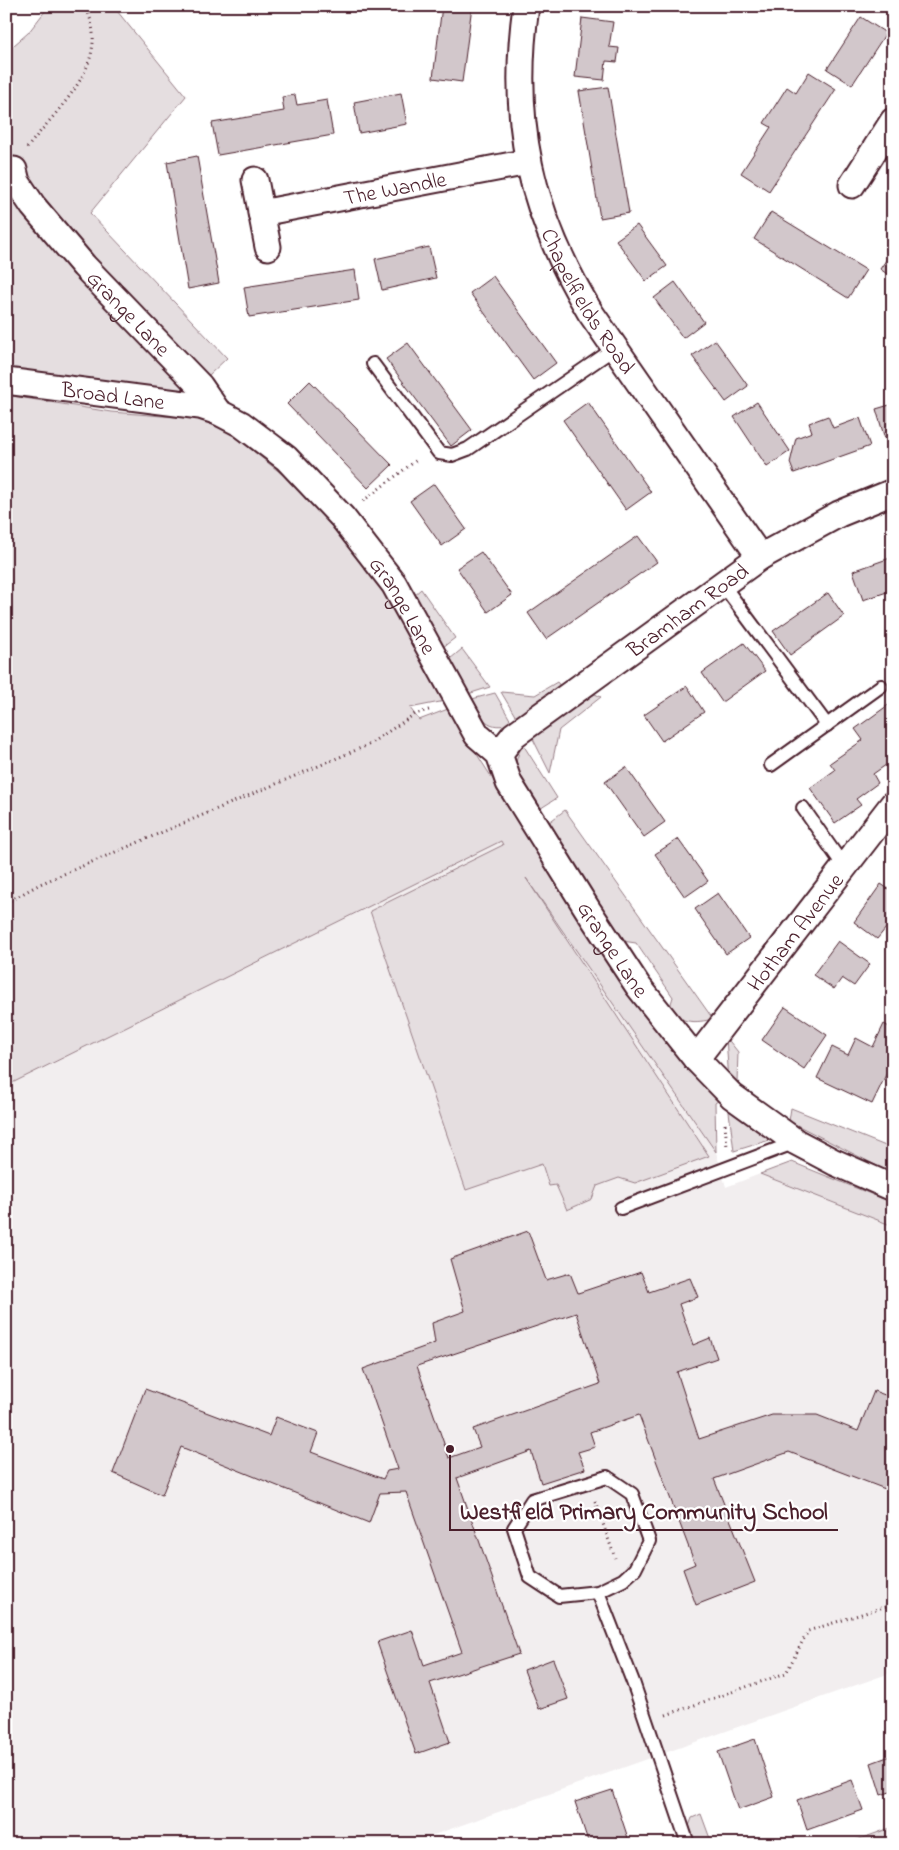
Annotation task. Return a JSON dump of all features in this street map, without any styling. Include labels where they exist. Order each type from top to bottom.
[{"type":"street","name":"Chapelfields Road","points":[[526,6],[519,82],[528,162],[538,202],[552,241],[572,282],[615,348],[760,557]]},
{"type":"street","points":[[852,184],[893,121]]},
{"type":"street","name":"The Wandle","points":[[262,213],[528,162]]},
{"type":"street","name":"Grange Lane","points":[[14,170],[17,182],[33,206],[84,266],[200,386],[218,412],[241,424],[286,458],[342,517],[394,584],[477,735],[499,754],[513,791],[588,910],[638,986],[696,1058],[732,1096],[796,1142],[834,1162],[893,1188]]},
{"type":"street","points":[[255,180],[268,247]]},
{"type":"street","name":"Broad Lane","points":[[6,381],[200,406],[218,412]]},
{"type":"street","name":"Bramham Road","points":[[499,754],[514,735],[760,557],[839,514],[893,492]]},
{"type":"street","name":"Hotham Avenue","points":[[696,1058],[893,804]]},
{"type":"lane","points":[[373,364],[439,453],[452,455],[468,450],[615,348]]},
{"type":"lane","points":[[723,584],[826,725]]},
{"type":"lane","points":[[771,765],[881,686]]},
{"type":"lane","points":[[803,808],[845,868]]},
{"type":"lane","points":[[621,1208],[796,1142]]},
{"type":"lane","points":[[607,1476],[632,1494],[649,1541],[636,1569],[623,1580],[598,1592],[559,1596],[530,1577],[514,1528],[532,1500],[607,1476]]},
{"type":"lane","points":[[598,1592],[633,1682],[688,1844]]},
{"type":"path","points":[[14,170],[26,149],[89,68],[95,38],[92,20],[85,6]]},
{"type":"path","points":[[342,517],[435,447]]},
{"type":"path","points":[[6,903],[40,884],[368,745],[414,714],[459,701]]},
{"type":"path","points":[[730,1167],[723,1109],[732,1096]]},
{"type":"path","points":[[588,1481],[623,1580]]},
{"type":"path","points":[[646,1722],[786,1673],[808,1631],[893,1604]]},
{"type":"shaded area","points":[[49,6],[113,6],[186,96],[90,213],[227,358],[189,394],[6,374],[6,52],[28,33]]},
{"type":"shaded area","points":[[6,395],[111,412],[214,420],[301,489],[372,576],[377,577],[445,701],[410,708],[419,720],[448,709],[639,1008],[677,1054],[722,1098],[715,1103],[716,1152],[526,878],[709,1156],[635,1183],[619,1178],[597,1186],[592,1199],[567,1210],[556,1185],[549,1186],[542,1164],[466,1190],[370,911],[503,845],[501,841],[6,1086]]},
{"type":"shaded area","points":[[421,589],[455,638],[443,647],[413,596]]},
{"type":"shaded area","points":[[462,649],[490,687],[468,694],[450,659]]},
{"type":"shaded area","points":[[557,682],[561,687],[517,719],[501,692],[535,695]]},
{"type":"shaded area","points":[[495,693],[512,723],[497,726],[486,722],[472,699]]},
{"type":"shaded area","points":[[595,694],[601,697],[559,730],[550,773],[532,737]]},
{"type":"shaded area","points":[[522,743],[557,798],[538,810],[514,768]]},
{"type":"shaded area","points":[[565,810],[713,1019],[701,1021],[684,1020],[669,1010],[673,997],[636,943],[622,941],[548,823]]},
{"type":"shaded area","points":[[501,841],[716,1152],[726,1187],[760,1174],[893,1226],[893,1672],[408,1844],[6,1844],[6,1086]]},
{"type":"shaded area","points":[[726,1037],[738,1052],[737,1082],[729,1082]]},
{"type":"shaded area","points":[[734,1107],[773,1139],[734,1151],[729,1112]]},
{"type":"shaded area","points":[[791,1108],[893,1149],[893,1174],[789,1121]]},
{"type":"shaded area","points":[[792,1162],[893,1203],[893,1226],[760,1174]]},
{"type":"shaded area","points":[[701,1814],[712,1844],[696,1844],[689,1826],[692,1818]]},
{"type":"shaded area","points":[[893,1827],[893,1844],[846,1844]]},
{"type":"building","points":[[442,6],[472,6],[462,82],[433,78]]},
{"type":"building","points":[[861,17],[886,33],[852,85],[827,69]]},
{"type":"building","points":[[582,18],[613,22],[609,47],[619,48],[617,62],[606,61],[604,80],[575,77]]},
{"type":"building","points":[[809,72],[836,89],[769,191],[741,173],[771,127],[764,123],[787,87],[796,93]]},
{"type":"building","points":[[608,87],[629,213],[600,218],[579,91]]},
{"type":"building","points":[[401,93],[407,124],[359,133],[354,102]]},
{"type":"building","points":[[295,95],[297,105],[327,100],[333,135],[218,155],[212,123],[284,111],[282,97]]},
{"type":"building","points":[[197,156],[219,283],[188,289],[167,162]]},
{"type":"building","points":[[771,212],[866,270],[848,298],[754,239]]},
{"type":"building","points":[[637,225],[667,266],[646,281],[616,240]]},
{"type":"building","points":[[429,247],[436,278],[382,290],[375,259]]},
{"type":"building","points":[[893,250],[893,278],[880,269]]},
{"type":"building","points":[[355,270],[359,300],[249,317],[244,287]]},
{"type":"building","points":[[493,276],[556,363],[533,380],[470,293]]},
{"type":"building","points":[[675,282],[704,322],[683,338],[654,298]]},
{"type":"building","points":[[715,340],[748,386],[726,402],[692,356]]},
{"type":"building","points":[[408,343],[472,430],[451,446],[386,359]]},
{"type":"building","points":[[310,381],[392,465],[368,488],[287,404]]},
{"type":"building","points":[[588,402],[651,492],[626,510],[563,420]]},
{"type":"building","points":[[757,402],[790,451],[767,467],[734,417]]},
{"type":"building","points":[[893,404],[893,436],[885,439],[876,409]]},
{"type":"building","points":[[828,416],[833,428],[860,418],[870,446],[794,473],[790,463],[796,438],[812,432],[809,423]]},
{"type":"building","points":[[434,484],[466,529],[442,546],[410,501]]},
{"type":"building","points":[[638,536],[657,562],[546,639],[528,613]]},
{"type":"building","points":[[481,552],[512,595],[488,612],[457,568]]},
{"type":"building","points":[[893,557],[893,590],[863,600],[853,571]]},
{"type":"building","points":[[828,593],[844,616],[790,655],[773,631]]},
{"type":"building","points":[[744,643],[765,671],[722,702],[702,673]]},
{"type":"building","points":[[687,686],[704,712],[662,741],[644,715]]},
{"type":"building","points":[[891,703],[893,760],[873,774],[878,783],[856,799],[861,805],[835,823],[810,788],[835,770],[830,763],[863,740],[855,729]]},
{"type":"building","points":[[626,767],[665,822],[644,837],[605,782]]},
{"type":"building","points":[[678,839],[708,881],[685,897],[655,854]]},
{"type":"building","points":[[881,884],[893,892],[893,933],[886,928],[877,939],[854,922]]},
{"type":"building","points":[[718,893],[749,938],[726,954],[695,909]]},
{"type":"building","points":[[838,941],[870,964],[854,986],[842,978],[834,989],[813,975]]},
{"type":"building","points":[[785,1007],[827,1035],[804,1069],[762,1040]]},
{"type":"building","points":[[884,1024],[893,1029],[893,1060],[872,1104],[817,1078],[832,1047],[848,1055],[856,1038],[873,1047]]},
{"type":"building","points":[[528,1231],[546,1280],[570,1273],[578,1293],[641,1272],[649,1292],[690,1278],[698,1297],[679,1304],[693,1345],[710,1338],[717,1358],[677,1372],[699,1439],[772,1415],[817,1415],[858,1431],[874,1391],[893,1398],[893,1492],[789,1452],[714,1479],[755,1582],[696,1605],[683,1569],[695,1564],[639,1415],[590,1432],[595,1447],[578,1452],[585,1469],[541,1483],[531,1451],[457,1478],[519,1654],[430,1683],[450,1742],[416,1754],[377,1642],[412,1630],[424,1665],[462,1652],[406,1492],[380,1493],[369,1523],[181,1447],[162,1495],[113,1473],[145,1389],[269,1436],[276,1417],[318,1433],[311,1452],[383,1479],[387,1471],[398,1469],[363,1369],[435,1343],[432,1323],[465,1311],[450,1259]],"holes":[[[576,1313],[600,1384],[473,1429],[480,1447],[449,1458],[417,1366]]]},
{"type":"building","points":[[553,1659],[568,1699],[539,1709],[524,1670]]},
{"type":"building","points":[[755,1739],[774,1797],[738,1810],[718,1752]]},
{"type":"building","points":[[893,1755],[893,1791],[881,1795],[871,1763]]},
{"type":"building","points":[[852,1780],[863,1810],[807,1830],[797,1800]]},
{"type":"building","points":[[612,1790],[630,1844],[589,1844],[575,1802]]},
{"type":"place","name":"Westfield Primary Community School","points":[[450,1449]]}]
